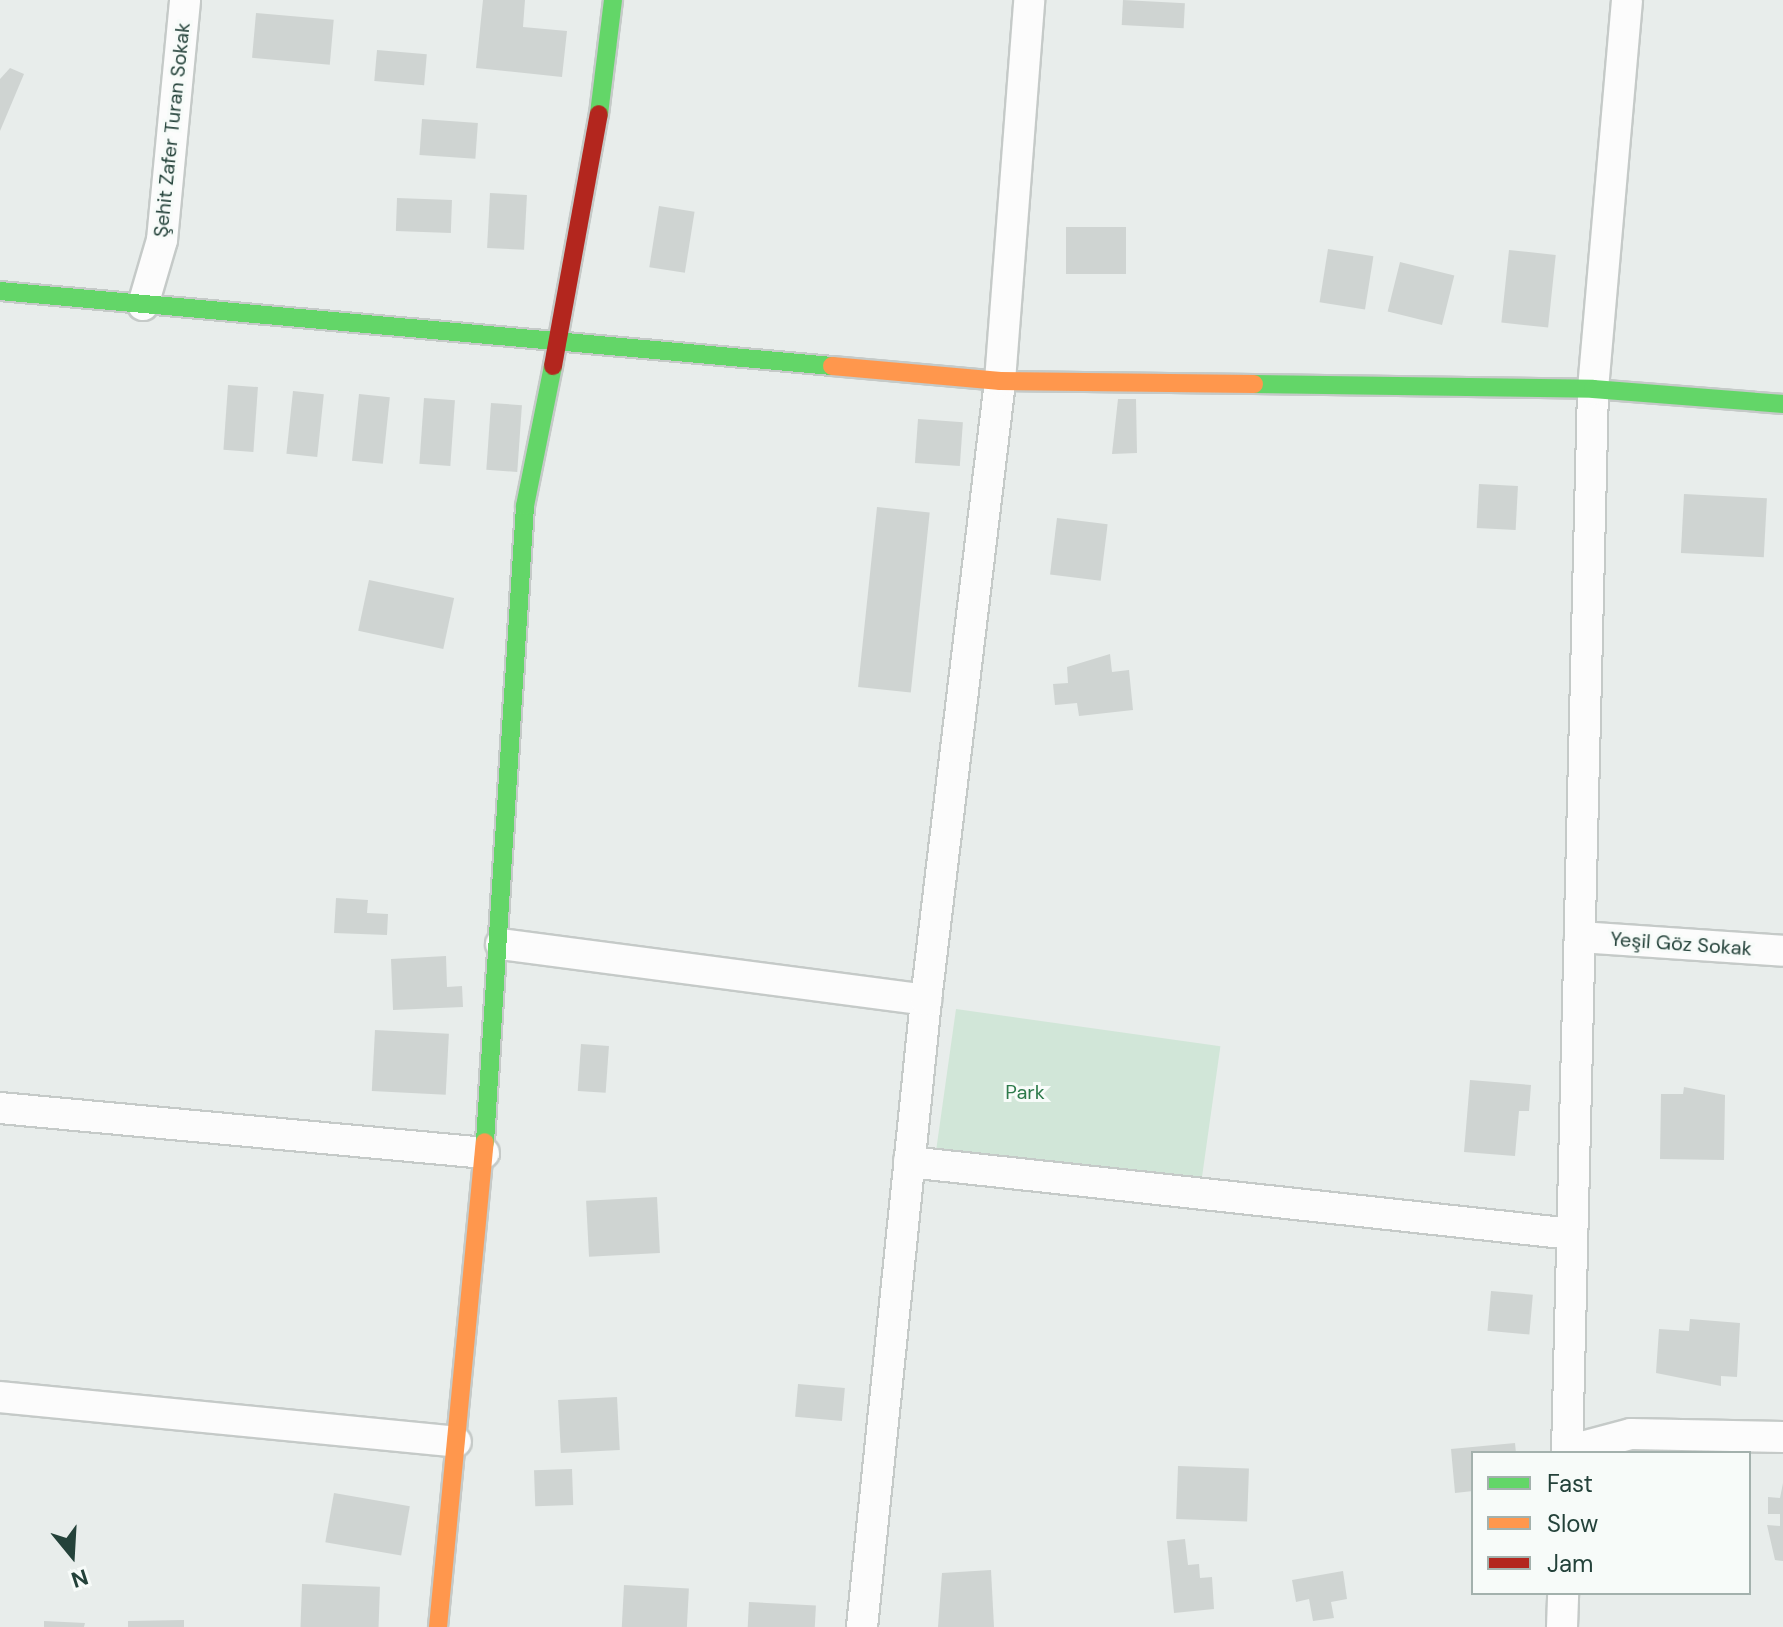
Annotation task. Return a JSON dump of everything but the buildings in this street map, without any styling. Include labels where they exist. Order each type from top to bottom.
[{"type":"street","name":"Şehit Zafer Turan Sokak","points":[[143,305],[162,240],[185,0]]},
{"type":"street","points":[[438,1627],[501,944],[525,506],[554,340],[592,170],[613,0]]},
{"type":"street","points":[[862,1627],[926,1000],[1000,381],[1029,0]]},
{"type":"street","points":[[1567,1451],[1593,389],[1627,0]]},
{"type":"street","points":[[0,291],[1000,381],[1593,389],[1783,404]]},
{"type":"street","name":"Yeşil Göz Sokak","points":[[1580,937],[1783,951]]},
{"type":"street","points":[[501,944],[926,1000]]},
{"type":"street","points":[[0,1108],[484,1153]]},
{"type":"street","points":[[909,1162],[1572,1234]]},
{"type":"street","points":[[0,1397],[456,1442]]},
{"type":"street","points":[[1571,1451],[1631,1434],[1783,1437]]},
{"type":"street","points":[[1562,1627],[1563,1595]]},
{"type":"green space","name":"Park","points":[[956,1009],[1220,1046],[1200,1193],[935,1156]]},
{"type":"traffic: fast","points":[[599,114],[613,0]]},
{"type":"traffic: fast","points":[[0,291],[832,366]]},
{"type":"traffic: fast","points":[[485,1142],[525,506],[553,366]]},
{"type":"traffic: fast","points":[[1254,384],[1593,389],[1783,404]]},
{"type":"traffic: slow","points":[[832,366],[1000,381],[1254,384]]},
{"type":"traffic: slow","points":[[438,1627],[485,1142]]},
{"type":"traffic: jam","points":[[553,366],[599,114]]}]
